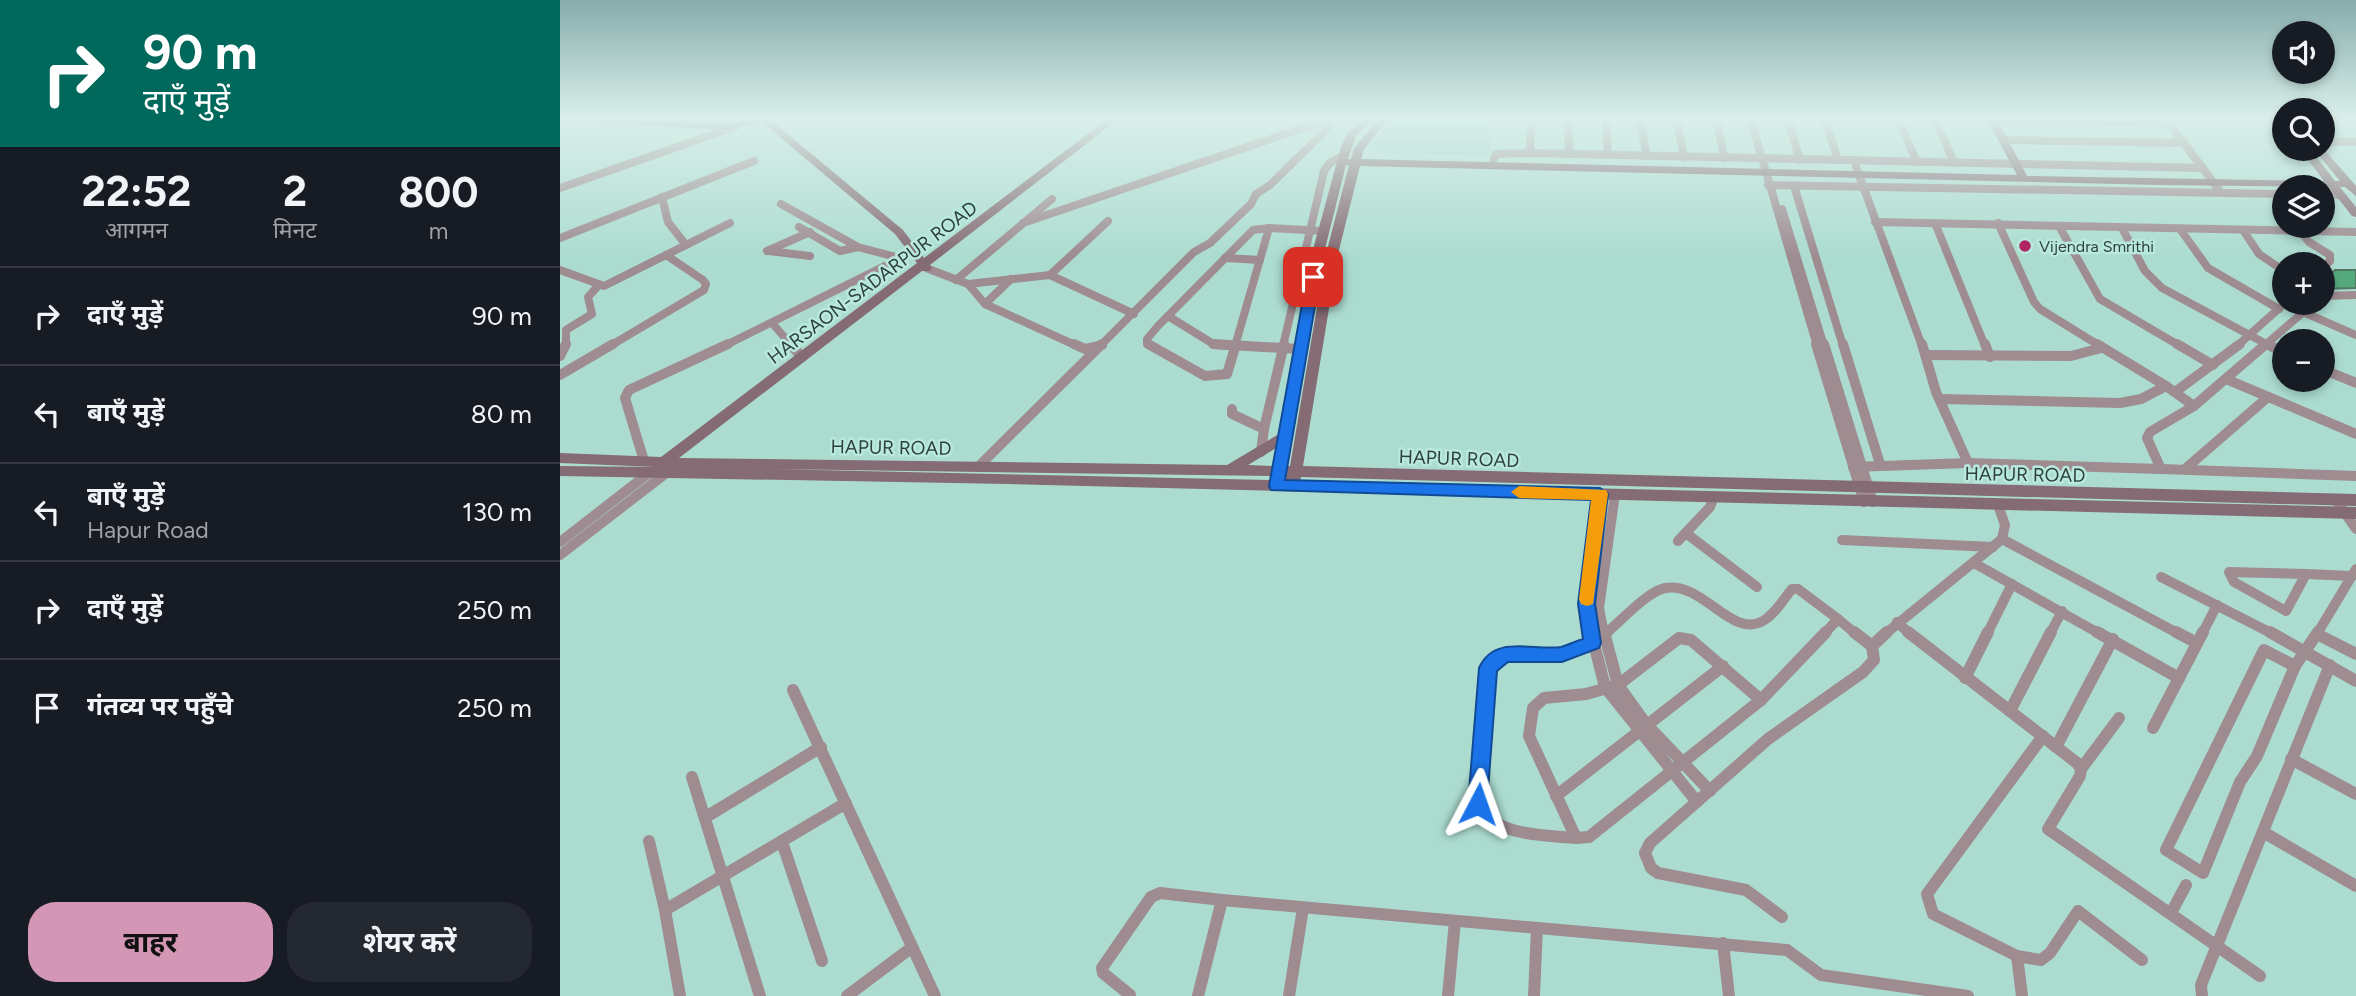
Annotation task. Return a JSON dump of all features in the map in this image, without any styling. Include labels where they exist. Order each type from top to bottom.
[{"type":"street","points":[[560,188],[630,163]]},
{"type":"street","points":[[560,238],[748,163]]},
{"type":"street","points":[[817,163],[899,232],[924,267],[968,284],[1050,275],[1134,314]]},
{"type":"street","name":"HARSAON-SADARPUR ROAD","points":[[679,463],[1057,163]]},
{"type":"street","name":"HARSAON-SADARPUR ROAD","points":[[664,468],[802,357],[1062,163]]},
{"type":"street","points":[[1023,223],[1198,163]]},
{"type":"street","points":[[978,467],[1194,252],[1210,243],[1251,204],[1256,194],[1270,185],[1291,163]]},
{"type":"street","points":[[1261,452],[1264,429],[1324,171],[1330,163]]},
{"type":"street","points":[[1277,479],[1324,230],[1348,163]]},
{"type":"street","points":[[1295,479],[1349,163]]},
{"type":"street","points":[[1593,163],[1857,170],[2016,170],[2272,178]]},
{"type":"street","points":[[1753,163],[1766,166],[1780,163]]},
{"type":"street","points":[[1958,163],[2016,170],[2209,175]]},
{"type":"street","points":[[2013,163],[2016,170]]},
{"type":"street","points":[[2013,163],[2016,170]]},
{"type":"street","points":[[2200,163],[2221,194]]},
{"type":"street","points":[[2331,163],[2356,193]]},
{"type":"street","points":[[1766,166],[1867,495]]},
{"type":"street","points":[[1857,170],[1926,355],[1931,380],[1968,463]]},
{"type":"street","points":[[2335,181],[2346,181]]},
{"type":"street","points":[[1771,186],[2272,194]]},
{"type":"street","points":[[1794,186],[1880,464]]},
{"type":"street","points":[[2335,188],[2356,214]]},
{"type":"street","points":[[2335,195],[2340,195]]},
{"type":"street","points":[[662,197],[668,222],[686,245]]},
{"type":"street","points":[[956,280],[1052,199]]},
{"type":"street","points":[[781,204],[858,247],[900,258]]},
{"type":"street","points":[[1050,275],[1108,221]]},
{"type":"street","points":[[1875,222],[2272,230]]},
{"type":"street","points":[[560,270],[598,286],[607,285],[730,223]]},
{"type":"street","points":[[1935,223],[1990,357]]},
{"type":"street","points":[[1998,223],[2034,302],[2049,316],[2170,389],[2194,407]]},
{"type":"street","points":[[810,256],[767,251],[820,226]]},
{"type":"street","points":[[2059,226],[2099,299],[2213,365]]},
{"type":"street","points":[[799,228],[840,251],[858,247]]},
{"type":"street","points":[[1269,228],[1227,374],[1205,376],[1147,343],[1147,339],[1168,316],[1253,230],[1269,228],[1324,230]]},
{"type":"street","points":[[2122,228],[2144,271],[2154,281],[2272,349]]},
{"type":"street","points":[[2180,229],[2208,268],[2272,301]]},
{"type":"street","points":[[2243,230],[2259,254],[2272,263]]},
{"type":"street","points":[[2335,231],[2356,232]]},
{"type":"street","points":[[2305,238],[2325,252]]},
{"type":"street","points":[[560,542],[646,467],[625,398],[629,390],[772,323],[915,251]]},
{"type":"street","points":[[560,375],[704,290],[706,286],[703,280],[666,256]]},
{"type":"street","points":[[1225,258],[1260,260]]},
{"type":"street","points":[[985,304],[1012,279]]},
{"type":"street","points":[[968,284],[985,304],[1085,349],[1103,345]]},
{"type":"street","points":[[560,356],[566,347],[566,330],[592,314],[588,297],[598,286]]},
{"type":"street","points":[[2335,296],[2356,295]]},
{"type":"street","points":[[1941,399],[2120,403],[2141,399],[2170,389],[2213,365],[2272,315]]},
{"type":"street","points":[[2161,469],[2147,438],[2150,432],[2194,407],[2300,315]]},
{"type":"street","points":[[2310,315],[2356,335]]},
{"type":"street","points":[[1168,316],[1206,342],[1220,346],[1300,349]]},
{"type":"street","points":[[772,323],[802,357]]},
{"type":"street","points":[[1926,355],[2071,356],[2101,348]]},
{"type":"street","points":[[2335,374],[2356,383]]},
{"type":"street","points":[[2226,379],[2356,434]]},
{"type":"street","points":[[2185,469],[2268,397]]},
{"type":"street","points":[[1232,409],[1232,414],[1236,417],[1264,429]]},
{"type":"street","points":[[1226,471],[1284,437]]},
{"type":"street","name":"HAPUR ROAD","points":[[560,458],[664,468],[1295,479],[1867,495],[2356,500]]},
{"type":"street","name":"HAPUR ROAD","points":[[664,468],[679,463],[1226,471],[1277,479]]},
{"type":"street","points":[[1857,466],[1968,463],[2356,476]]},
{"type":"street","name":"HAPUR ROAD","points":[[560,471],[646,467]]},
{"type":"street","points":[[560,555],[664,468]]},
{"type":"street","name":"HAPUR ROAD","points":[[1295,479],[1608,494],[1709,497],[1867,495],[1998,505],[2350,513]]},
{"type":"street","points":[[1608,494],[1594,545],[1587,604],[1592,643],[1612,686],[1672,772],[1697,802]]},
{"type":"street","points":[[1608,494],[1608,547],[1599,608],[1612,686]]},
{"type":"street","points":[[1678,541],[1710,507],[1712,502],[1709,497]]},
{"type":"street","points":[[2336,500],[2350,513],[2356,529]]},
{"type":"street","points":[[1872,646],[1897,622],[1998,543],[2006,525],[1998,505]]},
{"type":"street","points":[[1687,534],[1757,587]]},
{"type":"street","points":[[1842,540],[1998,543],[2197,643]]},
{"type":"street","points":[[1594,545],[1608,547]]},
{"type":"street","points":[[1973,563],[2179,678]]},
{"type":"street","points":[[2306,574],[2286,611],[2234,582],[2229,572],[2354,572]]},
{"type":"street","points":[[2295,666],[2264,650],[2166,850],[2203,873],[2240,782],[2257,756],[2295,666],[2354,572]]},
{"type":"street","points":[[2161,577],[2356,681]]},
{"type":"street","points":[[1965,678],[2012,584]]},
{"type":"street","points":[[1782,917],[1746,890],[1682,880],[1658,873],[1646,859],[1646,848],[1768,740],[1863,672],[1874,660],[1872,646],[1838,619],[1798,589],[1792,589],[1761,623],[1738,623],[1700,594],[1681,587],[1663,588],[1592,643],[1562,654],[1507,654],[1497,658],[1488,668],[1478,804],[1487,818],[1511,828],[1576,838],[1589,837],[1761,700],[1838,619]]},
{"type":"street","points":[[2153,728],[2217,605]]},
{"type":"street","points":[[2010,712],[2062,611]]},
{"type":"street","points":[[1897,622],[1965,678],[2077,763],[2081,769]]},
{"type":"street","points":[[2317,634],[2356,654]]},
{"type":"street","points":[[1576,838],[1529,736],[1533,708],[1544,698],[1586,694],[1612,686],[1679,638],[1691,640],[1761,700]]},
{"type":"street","points":[[2056,747],[2113,639]]},
{"type":"street","points":[[1556,796],[1723,666]]},
{"type":"street","points":[[2203,996],[2201,985],[2330,666]]},
{"type":"street","points":[[793,690],[935,996]]},
{"type":"street","points":[[2119,718],[2081,769],[2080,776],[2048,828],[2260,976]]},
{"type":"street","points":[[1644,730],[1710,791]]},
{"type":"street","points":[[2042,736],[1927,894],[1933,914],[2017,956],[2041,960],[2050,953],[2078,911],[2142,960]]},
{"type":"street","points":[[706,817],[821,747]]},
{"type":"street","points":[[2291,760],[2356,794]]},
{"type":"street","points":[[692,777],[760,996]]},
{"type":"street","points":[[665,910],[846,803]]},
{"type":"street","points":[[2263,832],[2356,886]]},
{"type":"street","points":[[649,841],[665,910],[680,996]]},
{"type":"street","points":[[782,842],[822,961]]},
{"type":"street","points":[[2171,913],[2186,885]]},
{"type":"street","points":[[1130,995],[1103,973],[1102,968],[1151,897],[1160,892],[1303,908],[1787,950],[1821,975],[1968,996]]},
{"type":"street","points":[[1198,996],[1222,900]]},
{"type":"street","points":[[1290,996],[1303,908]]},
{"type":"street","points":[[1448,996],[1455,921]]},
{"type":"street","points":[[1534,996],[1536,928]]},
{"type":"street","points":[[1723,943],[1730,996]]},
{"type":"street","points":[[847,996],[911,948]]},
{"type":"street","points":[[2017,956],[2022,996]]},
{"type":"building","points":[[2335,270],[2356,270],[2356,288],[2335,289]]},
{"type":"slow traffic","points":[[1519,492],[1600,494],[1587,599]]},
{"type":"place","name":"Vijendra Smrithi","points":[[2025,246]]},
{"type":"route","points":[[1313,277],[1276,486],[1600,494],[1587,604],[1592,643],[1562,654],[1507,654],[1497,658],[1488,668],[1478,804]]}]
